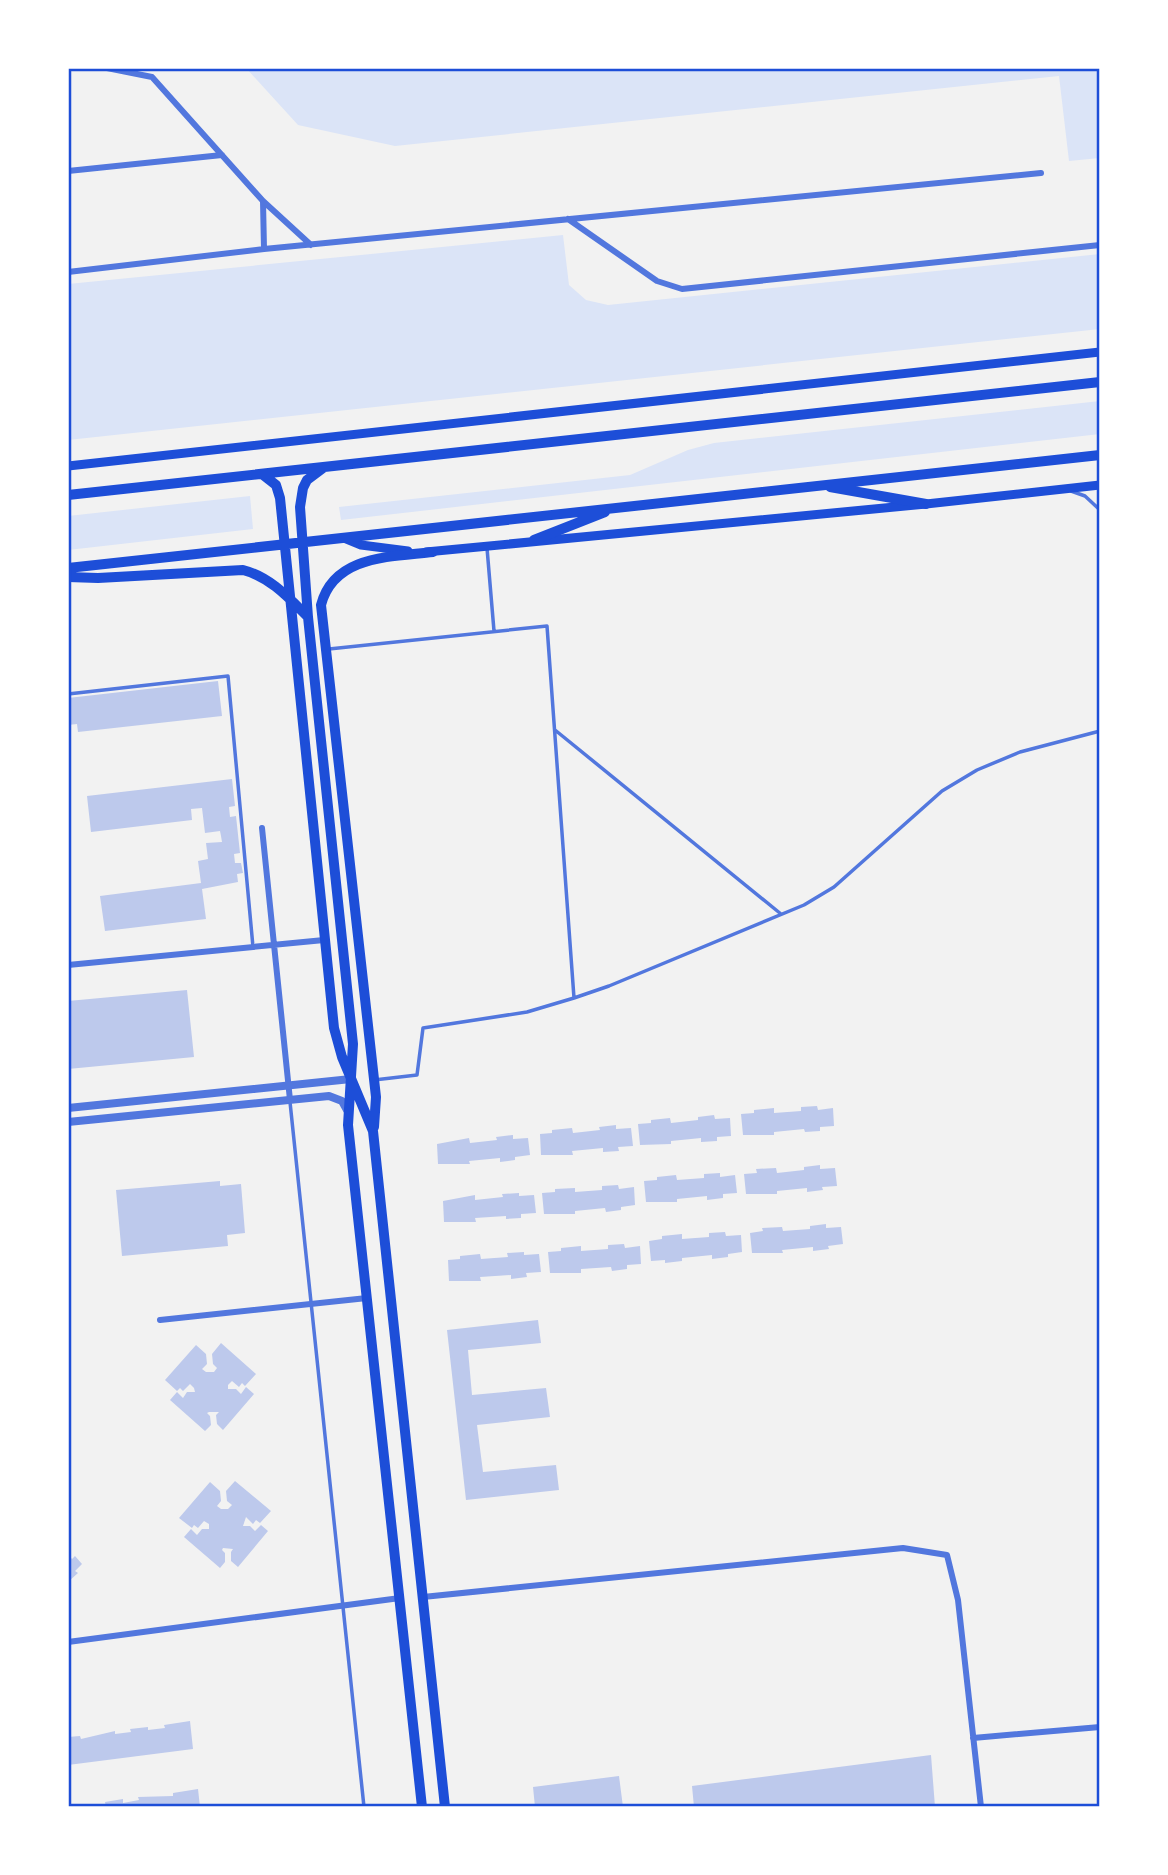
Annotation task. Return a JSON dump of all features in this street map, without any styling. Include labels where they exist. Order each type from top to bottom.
[{"type":"main road","points":[[68,466],[1100,352]]},
{"type":"main road","points":[[68,495],[1100,382]]},
{"type":"main road","points":[[68,568],[1100,455]]},
{"type":"main road","points":[[323,468],[313,474],[303,488],[300,507],[307,617],[353,1035],[348,1112],[422,1807]]},
{"type":"main road","points":[[262,474],[273,481],[278,490],[334,1028],[342,1057],[373,1131],[445,1807]]},
{"type":"main road","points":[[819,485],[926,504]]},
{"type":"main road","points":[[373,1131],[377,1111],[374,1080],[321,605],[324,593],[339,573],[360,563],[534,540],[1100,485]]},
{"type":"main road","points":[[534,540],[617,507]]},
{"type":"main road","points":[[342,537],[362,545],[391,550],[433,552]]},
{"type":"main road","points":[[68,577],[98,578],[243,570],[256,573],[288,597],[307,617]]},
{"type":"street","points":[[107,68],[152,76],[263,201],[311,245]]},
{"type":"street","points":[[68,171],[222,155]]},
{"type":"street","points":[[68,272],[311,245],[1041,173]]},
{"type":"street","points":[[263,201],[264,250]]},
{"type":"street","points":[[568,219],[657,281],[682,289],[1100,245]]},
{"type":"street","points":[[262,828],[290,1100]]},
{"type":"street","points":[[68,965],[324,940]]},
{"type":"street","points":[[68,1108],[351,1079]]},
{"type":"street","points":[[325,1097],[340,1091],[351,1079]]},
{"type":"street","points":[[68,1122],[325,1097],[340,1099],[348,1112]]},
{"type":"street","points":[[160,1320],[367,1298]]},
{"type":"street","points":[[423,1597],[903,1548],[947,1555],[958,1600],[981,1807]]},
{"type":"street","points":[[68,1642],[400,1598]]},
{"type":"street","points":[[973,1738],[1100,1727]]},
{"type":"lane","points":[[1058,489],[1085,496],[1100,510]]},
{"type":"lane","points":[[487,546],[494,632]]},
{"type":"lane","points":[[326,649],[547,626],[574,999]]},
{"type":"lane","points":[[68,694],[228,676],[253,947]]},
{"type":"lane","points":[[555,730],[782,914]]},
{"type":"lane","points":[[374,1080],[417,1075],[423,1028],[527,1012],[574,999],[804,905],[834,887],[942,792],[977,770],[1020,752],[1100,731]]},
{"type":"lane","points":[[290,1100],[365,1807]]},
{"type":"shaded area","points":[[246,68],[1100,68],[1100,158],[1069,161],[1059,76],[395,146],[298,125]]},
{"type":"shaded area","points":[[563,235],[569,285],[586,300],[608,305],[1100,254],[1100,329],[68,440],[68,284]]},
{"type":"shaded area","points":[[1100,401],[1100,434],[341,520],[339,507],[630,475],[688,450],[714,443]]},
{"type":"shaded area","points":[[250,496],[253,529],[68,550],[68,516]]},
{"type":"building","points":[[218,681],[222,716],[78,732],[77,724],[68,725],[68,698]]},
{"type":"building","points":[[232,779],[235,806],[229,807],[230,817],[236,816],[240,853],[234,854],[235,863],[241,863],[243,873],[237,874],[238,882],[202,889],[206,919],[105,931],[100,896],[201,883],[198,861],[208,859],[206,843],[222,842],[220,831],[205,833],[202,808],[191,809],[192,820],[91,832],[87,796]]},
{"type":"building","points":[[187,990],[194,1057],[68,1069],[68,1001]]},
{"type":"building","points":[[817,1106],[818,1110],[833,1108],[834,1126],[820,1127],[820,1131],[805,1132],[804,1129],[774,1132],[774,1135],[743,1135],[741,1114],[774,1108],[774,1113],[801,1111],[801,1107]]},
{"type":"building","points":[[714,1115],[715,1119],[730,1118],[731,1136],[717,1137],[717,1141],[701,1142],[701,1138],[671,1141],[671,1144],[640,1145],[638,1124],[670,1118],[671,1123],[698,1120],[698,1117]]},
{"type":"building","points":[[616,1125],[616,1129],[631,1128],[633,1146],[618,1147],[619,1151],[603,1152],[603,1148],[572,1151],[573,1155],[541,1155],[540,1134],[572,1128],[573,1133],[600,1130],[599,1127]]},
{"type":"building","points":[[513,1135],[513,1139],[528,1138],[530,1155],[500,1162],[500,1158],[469,1161],[470,1164],[438,1164],[437,1144],[469,1138],[470,1143],[497,1140],[496,1137]]},
{"type":"building","points":[[820,1165],[820,1169],[835,1168],[837,1186],[807,1192],[807,1188],[777,1191],[777,1194],[746,1194],[744,1174],[757,1173],[756,1169],[776,1168],[777,1173]]},
{"type":"building","points":[[720,1173],[720,1177],[735,1175],[737,1193],[723,1194],[723,1198],[707,1200],[707,1196],[677,1199],[677,1202],[646,1202],[644,1181],[676,1175],[677,1180],[704,1178],[704,1174]]},
{"type":"building","points":[[220,1181],[220,1186],[241,1184],[245,1233],[227,1235],[228,1246],[122,1256],[116,1190]]},
{"type":"building","points":[[618,1185],[619,1189],[634,1187],[635,1205],[606,1212],[605,1208],[575,1211],[575,1214],[544,1214],[542,1193],[575,1188],[575,1192],[602,1190],[602,1186]]},
{"type":"building","points":[[519,1193],[519,1196],[534,1195],[536,1213],[521,1214],[521,1218],[506,1219],[506,1216],[475,1218],[476,1222],[444,1222],[443,1201],[475,1195],[475,1200]]},
{"type":"building","points":[[826,1224],[826,1228],[841,1227],[843,1244],[813,1251],[813,1247],[782,1250],[783,1253],[752,1253],[750,1233],[763,1231],[762,1228],[782,1227],[783,1231],[810,1229],[810,1226]]},
{"type":"building","points":[[725,1232],[726,1236],[741,1235],[742,1252],[712,1259],[712,1255],[665,1263],[665,1260],[651,1261],[649,1241],[662,1239],[662,1236],[682,1234],[682,1239],[709,1237],[709,1233]]},
{"type":"building","points":[[624,1244],[625,1248],[640,1246],[641,1264],[627,1265],[627,1269],[612,1271],[611,1267],[581,1269],[581,1273],[550,1273],[548,1252],[581,1246],[581,1251],[608,1249],[608,1245]]},
{"type":"building","points":[[524,1252],[524,1255],[539,1254],[541,1272],[526,1273],[527,1277],[511,1279],[511,1275],[480,1277],[481,1281],[449,1281],[448,1260],[480,1254],[481,1259],[508,1257],[507,1253]]},
{"type":"building","points":[[538,1320],[541,1343],[468,1350],[472,1395],[546,1388],[550,1417],[477,1425],[483,1472],[556,1465],[559,1490],[466,1500],[447,1330]]},
{"type":"building","points":[[221,1343],[256,1374],[245,1386],[242,1383],[239,1387],[232,1381],[228,1389],[236,1389],[241,1394],[246,1387],[254,1394],[223,1430],[217,1424],[216,1415],[219,1412],[207,1413],[211,1425],[205,1431],[170,1400],[177,1392],[183,1398],[187,1392],[195,1392],[194,1388],[190,1384],[183,1391],[180,1388],[177,1391],[165,1380],[196,1345],[206,1354],[207,1364],[202,1369],[214,1372],[217,1368],[213,1364],[212,1354]]},
{"type":"building","points":[[235,1481],[271,1511],[260,1523],[256,1520],[253,1524],[246,1517],[243,1526],[250,1526],[255,1531],[261,1525],[268,1531],[238,1567],[231,1561],[233,1549],[223,1548],[225,1562],[220,1568],[184,1537],[191,1529],[197,1535],[202,1529],[209,1529],[209,1524],[204,1521],[198,1528],[194,1525],[192,1528],[179,1518],[210,1482],[220,1491],[221,1501],[217,1506],[228,1509],[232,1505],[227,1501],[226,1491]]},
{"type":"building","points":[[68,1555],[72,1559],[75,1556],[82,1564],[75,1571],[78,1573],[68,1582]]},
{"type":"building","points":[[190,1721],[193,1749],[68,1765],[68,1737],[80,1736],[81,1739],[115,1731],[115,1734],[131,1732],[130,1729],[165,1728],[164,1725]]},
{"type":"building","points":[[931,1755],[935,1807],[694,1807],[692,1786]]},
{"type":"building","points":[[619,1776],[623,1807],[535,1807],[533,1787]]},
{"type":"building","points":[[198,1789],[200,1807],[106,1807],[105,1802],[123,1799],[123,1803],[139,1800],[138,1797],[173,1796],[173,1793]]}]
